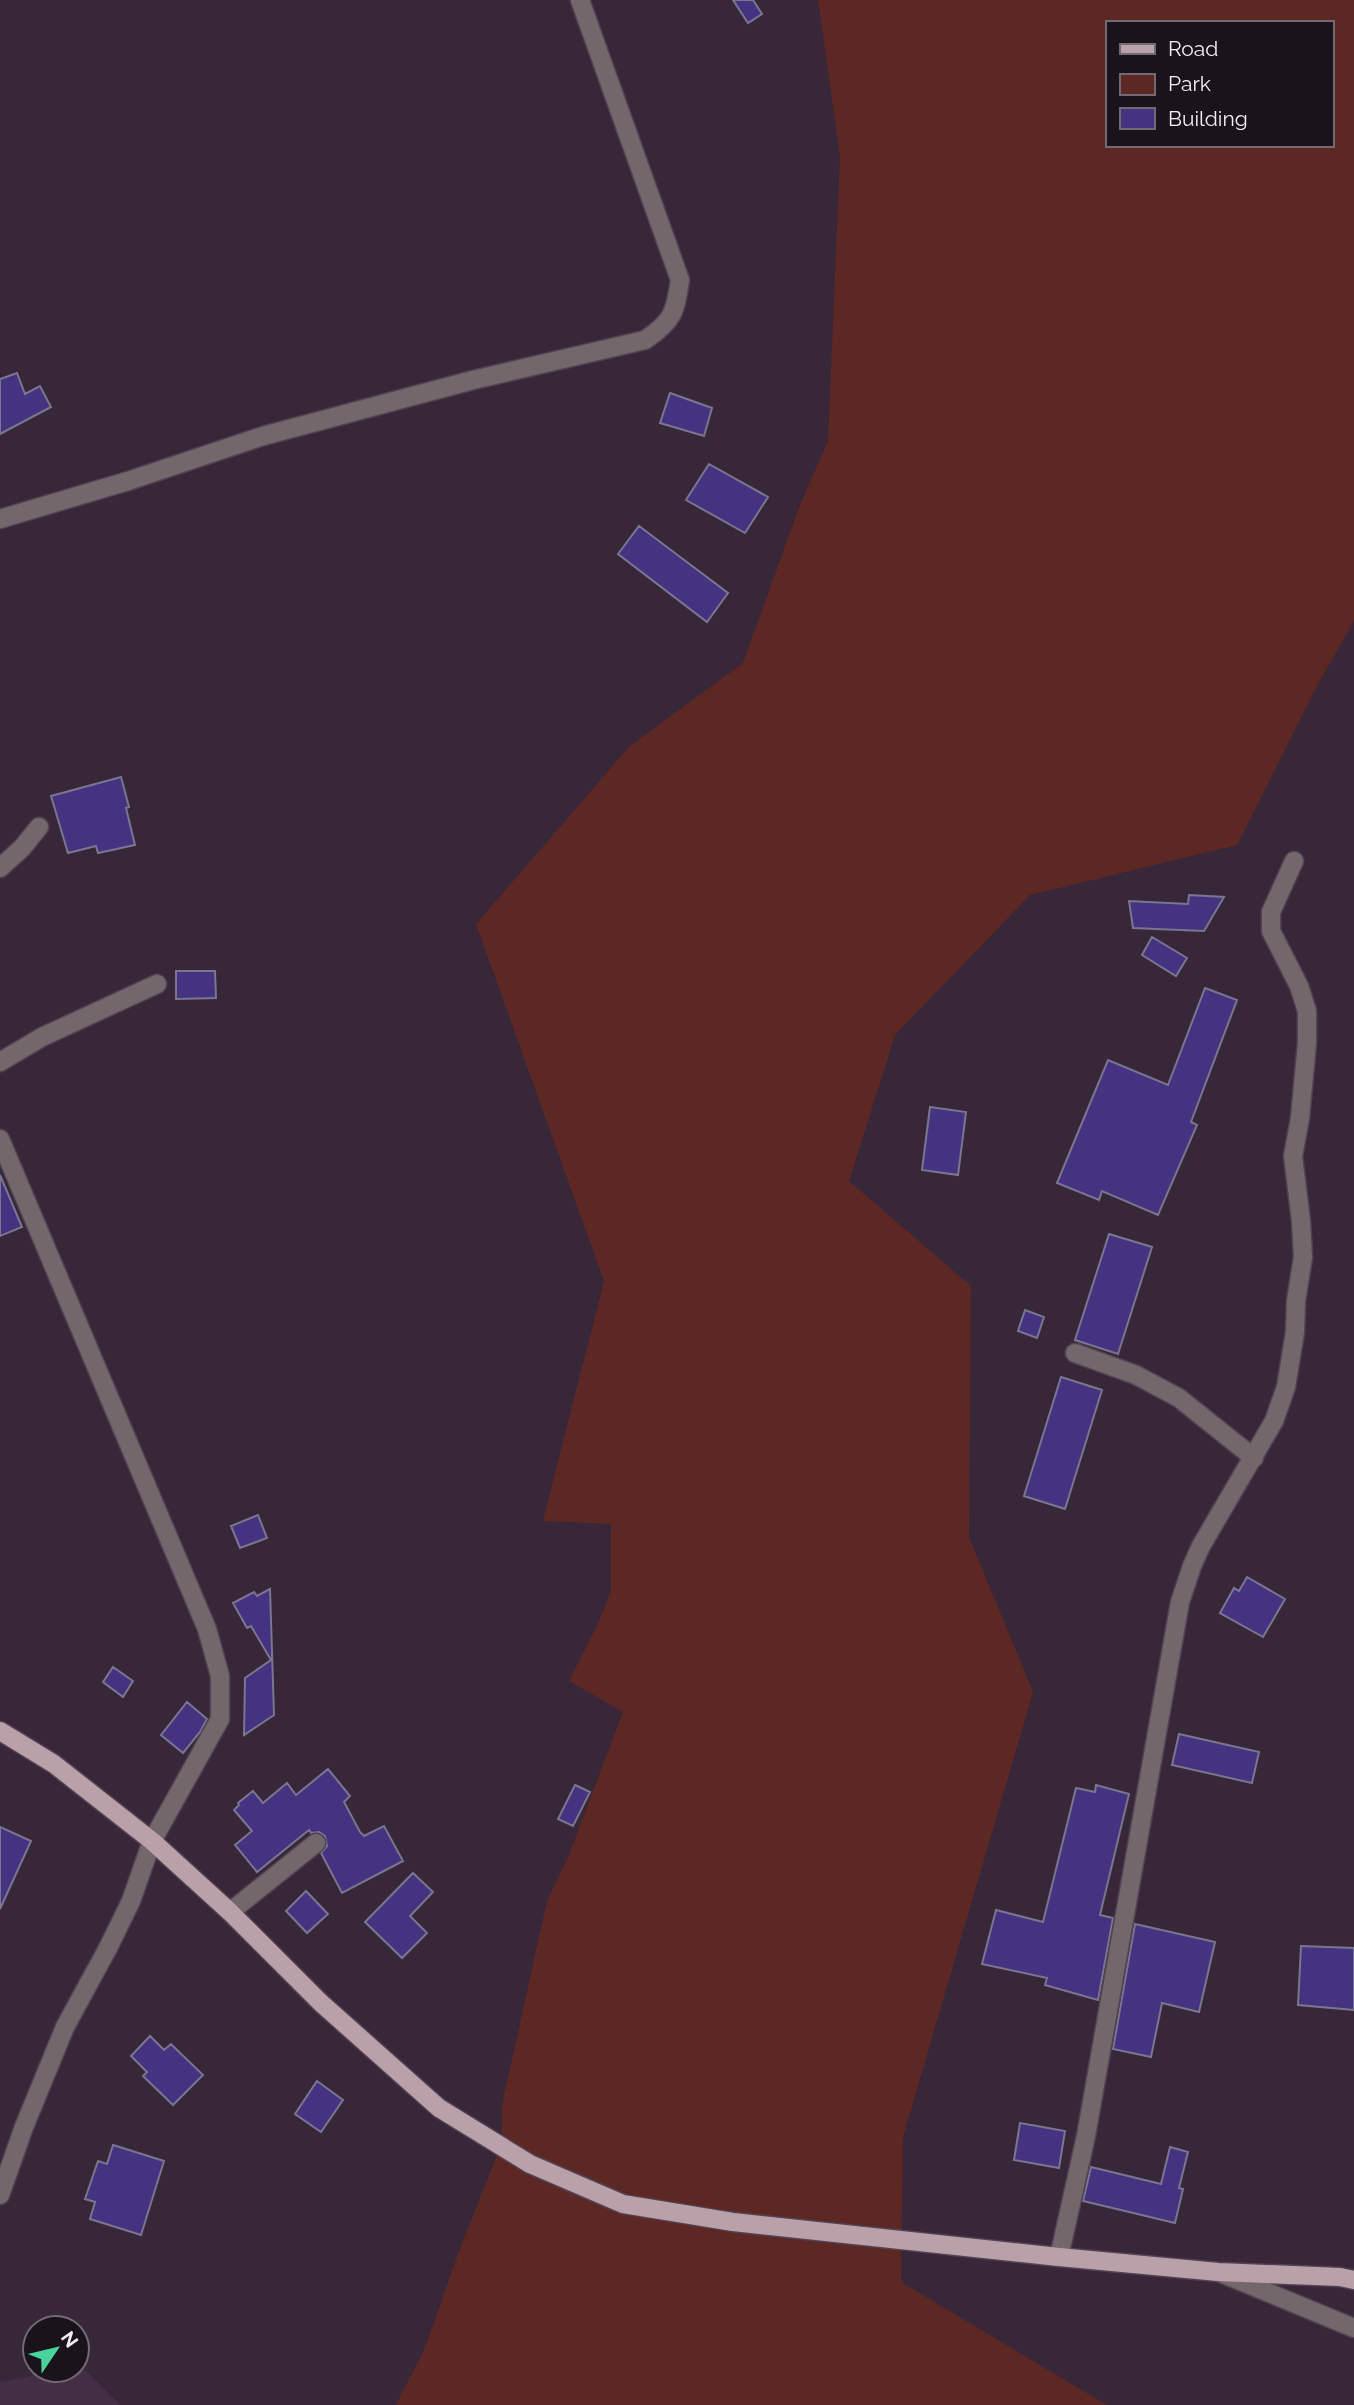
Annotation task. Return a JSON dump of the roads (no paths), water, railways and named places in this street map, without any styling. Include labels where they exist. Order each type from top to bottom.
[{"type":"main road","points":[[0,1731],[54,1764],[152,1841],[230,1912],[321,2003],[439,2108],[530,2164],[623,2204],[733,2222],[1059,2257],[1218,2272],[1340,2277],[1354,2280]]},
{"type":"street","points":[[0,519],[128,481],[263,436],[474,380],[645,340],[665,327],[676,306],[680,279],[580,0]]},
{"type":"street","points":[[0,868],[22,848],[39,827]]},
{"type":"street","points":[[1059,2257],[1086,2136],[1180,1602],[1201,1546],[1274,1421],[1286,1387],[1296,1332],[1296,1301],[1303,1257],[1293,1156],[1303,1093],[1307,1011],[1299,986],[1271,931],[1271,912],[1294,861]]},
{"type":"street","points":[[0,1062],[42,1037],[157,984]]},
{"type":"street","points":[[0,1139],[207,1629],[220,1676],[220,1719],[152,1841],[131,1901],[65,2027],[0,2195]]},
{"type":"street","points":[[1075,1353],[1136,1375],[1180,1398],[1254,1458]]},
{"type":"street","points":[[230,1912],[316,1843]]},
{"type":"street","points":[[1218,2272],[1354,2328]]}]
